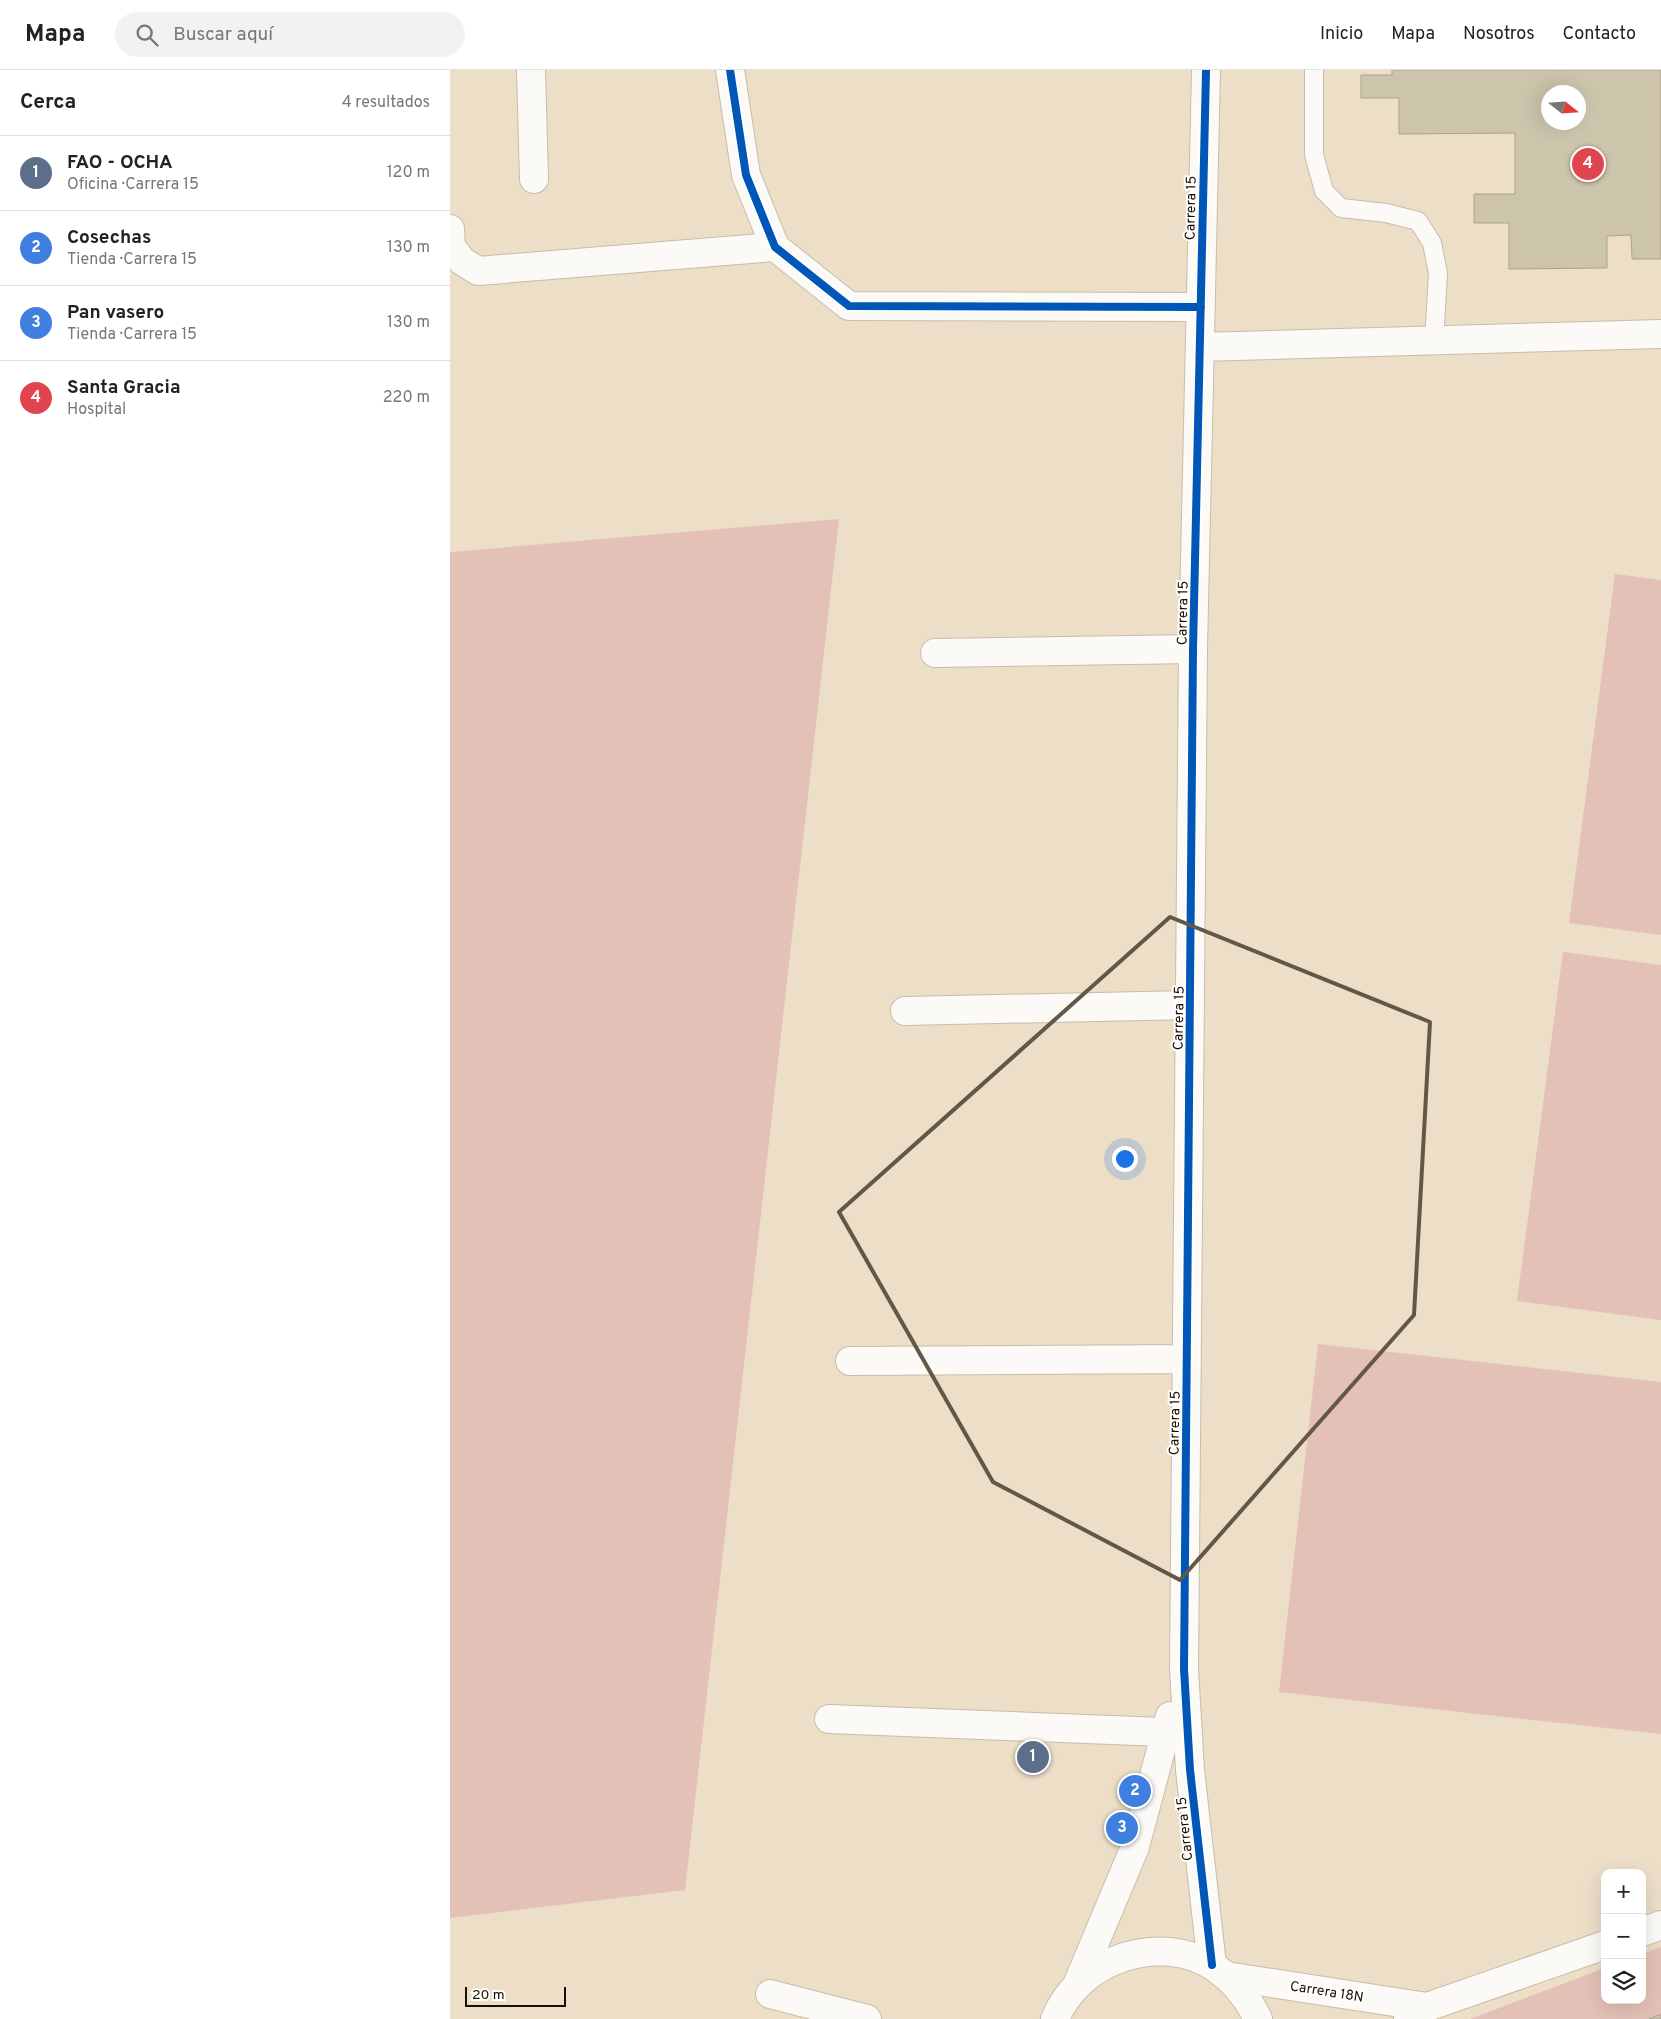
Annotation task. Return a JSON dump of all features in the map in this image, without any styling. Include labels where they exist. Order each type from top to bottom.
[{"type":"street","points":[[531,70],[534,179]]},
{"type":"street","points":[[730,70],[746,175],[774,247],[849,306],[1201,307]]},
{"type":"street","name":"Carrera 15","points":[[1076,1985],[1135,1847],[1177,1733],[1184,1669],[1193,649],[1206,70]]},
{"type":"street","points":[[450,229],[451,247],[462,261],[478,271],[774,247]]},
{"type":"street","points":[[1200,347],[1434,342],[1661,334]]},
{"type":"street","points":[[935,653],[1193,649]]},
{"type":"street","points":[[905,1011],[1190,1005]]},
{"type":"street","points":[[850,1361],[1187,1359]]},
{"type":"street","points":[[829,1719],[1177,1733]]},
{"type":"street","name":"Carrera 15","points":[[1177,1733],[1190,1770],[1219,1971]]},
{"type":"street","points":[[1646,1931],[1661,1926]]},
{"type":"street","name":"Carrera 18N","points":[[1076,1985],[1090,1973],[1106,1964],[1123,1957],[1158,1951],[1176,1953],[1219,1971],[1418,2013],[1601,1946]]},
{"type":"street","points":[[1219,1971],[1238,1988],[1258,2019]]},
{"type":"street","points":[[1055,2019],[1065,1999],[1076,1985]]},
{"type":"street","points":[[770,1994],[867,2019]]},
{"type":"lane","points":[[1314,70],[1314,155],[1324,191],[1341,208],[1386,213],[1418,221],[1432,243],[1438,273],[1434,342]]},
{"type":"highlighted area","points":[[1170,917],[1430,1022],[1414,1315],[1180,1580],[993,1482],[839,1212]]},
{"type":"shaded area","points":[[839,519],[685,1890],[450,1918],[450,552]]},
{"type":"shaded area","points":[[1615,574],[1661,580],[1661,935],[1569,923]]},
{"type":"shaded area","points":[[1563,952],[1661,965],[1661,1320],[1517,1301]]},
{"type":"shaded area","points":[[1318,1344],[1661,1382],[1661,1734],[1279,1692]]},
{"type":"shaded area","points":[[1661,1947],[1661,2019],[1470,2019],[1601,1970],[1601,2004],[1646,2004],[1646,1953]]},
{"type":"building","points":[[1392,70],[1661,70],[1661,259],[1632,259],[1631,235],[1607,236],[1607,268],[1509,269],[1509,223],[1474,223],[1474,194],[1515,194],[1515,133],[1399,134],[1399,98],[1361,98],[1361,75],[1392,75]]},
{"type":"building","points":[[1661,2014],[1661,2019],[1649,2019]]},
{"type":"cycle path","points":[[730,70],[746,175],[775,247],[849,306],[1201,307]]},
{"type":"cycle path","points":[[1206,70],[1193,649],[1184,1669],[1190,1770],[1212,1965]]},
{"type":"place","name":"Santa Gracia","points":[[1588,164]]},
{"type":"place","name":"FAO - OCHA","points":[[1033,1757]]},
{"type":"place","name":"Cosechas","points":[[1135,1791]]},
{"type":"place","name":"Pan vasero","points":[[1122,1828]]}]
